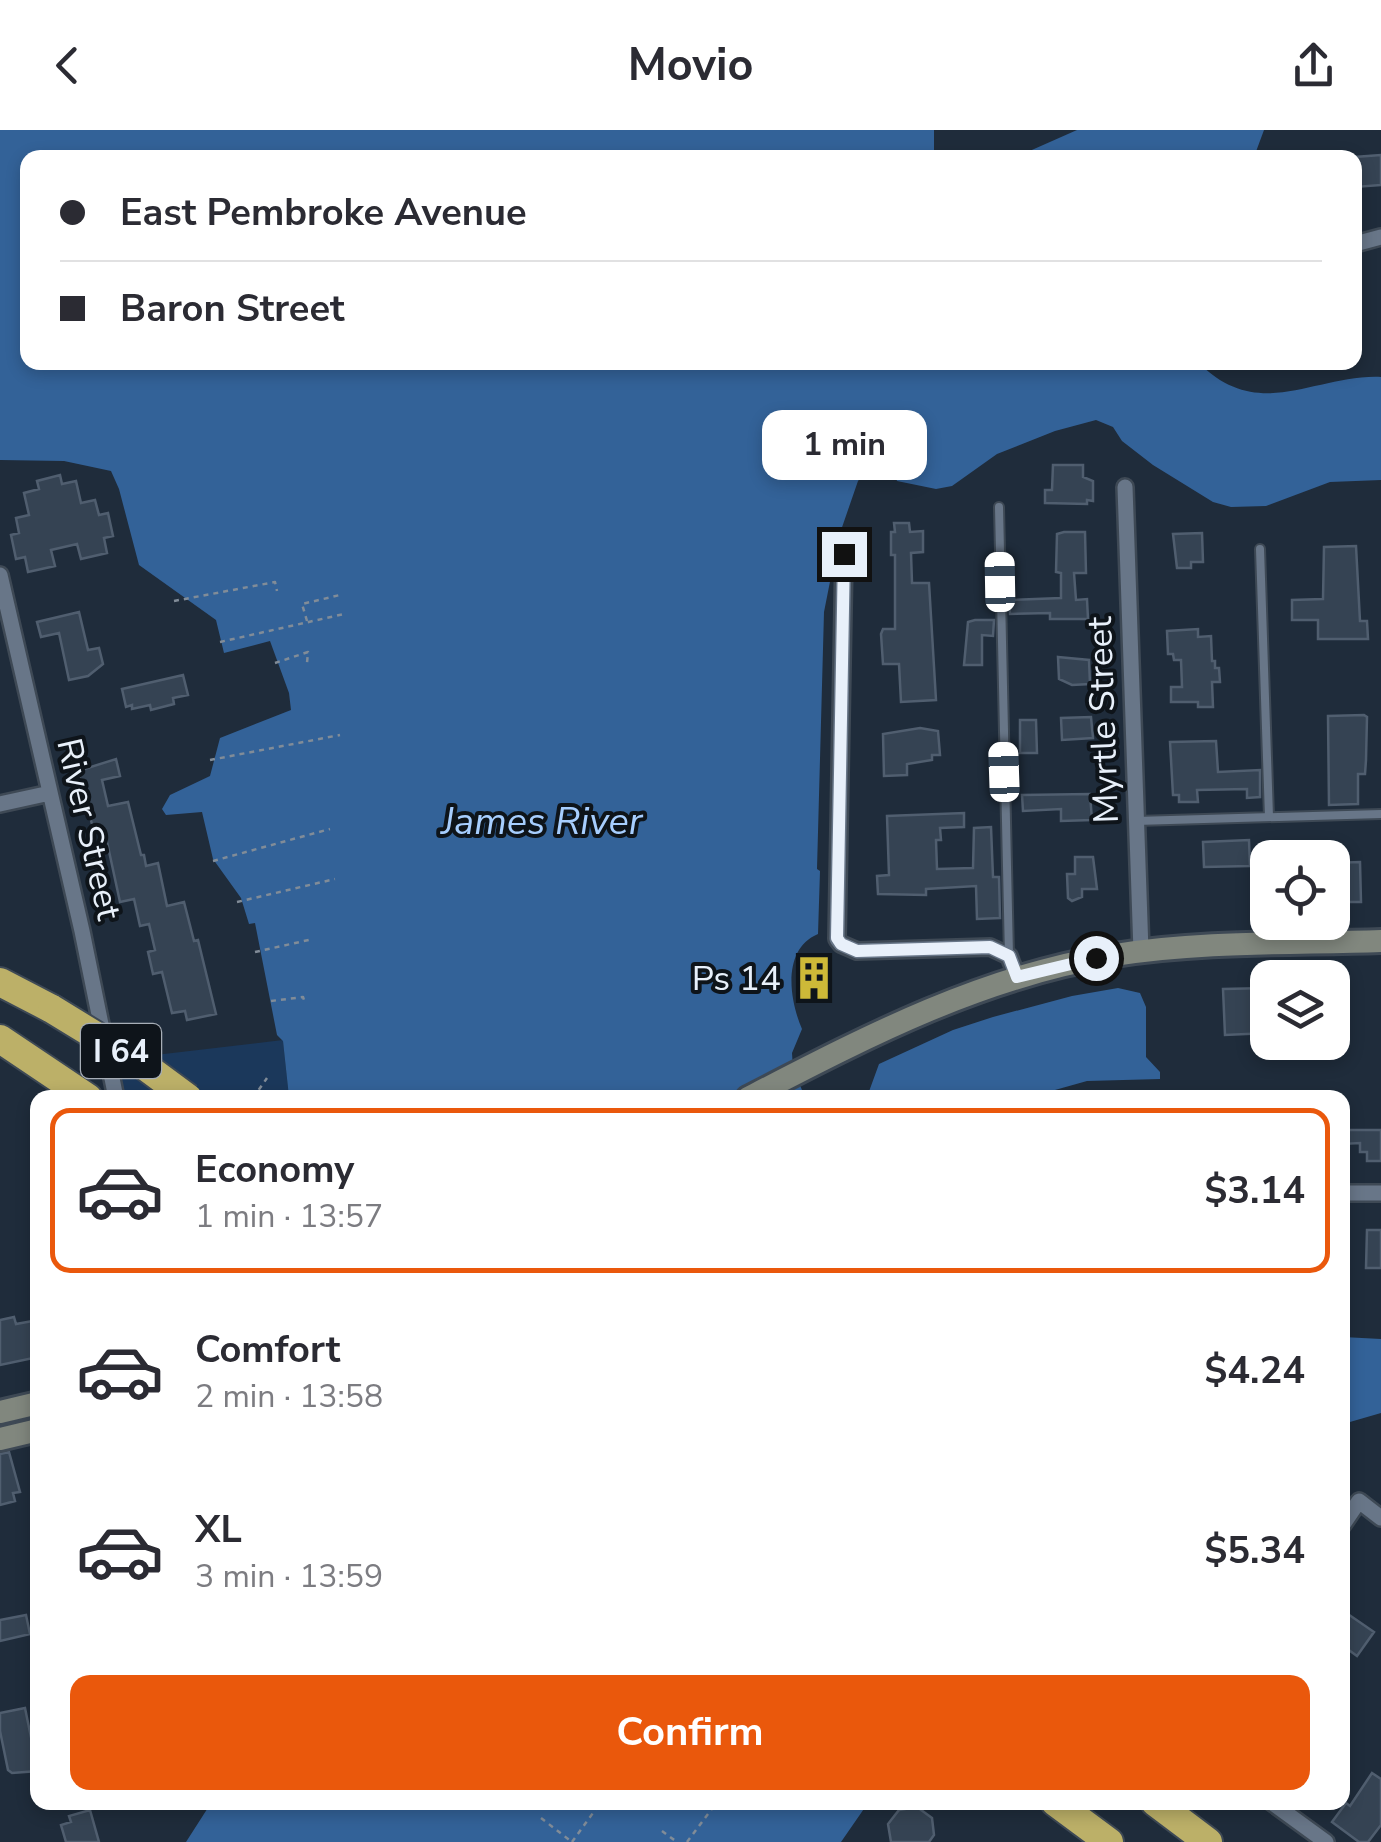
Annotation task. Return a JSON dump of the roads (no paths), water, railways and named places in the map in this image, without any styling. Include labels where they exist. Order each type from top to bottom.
[{"type":"highway","name":"I 64","points":[[0,982],[52,1009],[177,1090]]},
{"type":"highway","name":"I 64","points":[[0,1039],[78,1090]]},
{"type":"highway","points":[[1066,1810],[1109,1842]]},
{"type":"highway","points":[[1166,1810],[1208,1842]]},
{"type":"main road","points":[[763,1090],[1013,967],[1141,951],[1381,941]]},
{"type":"main road","points":[[0,1412],[30,1406]]},
{"type":"main road","points":[[0,1439],[30,1432]]},
{"type":"street","name":"Myrtle Street","points":[[1125,487],[1141,951]]},
{"type":"street","points":[[844,554],[837,938],[857,951],[981,946],[1000,950],[1013,967]]},
{"type":"street","name":"River Street","points":[[0,575],[5,617],[50,793],[114,1090]]},
{"type":"street","points":[[0,804],[50,793]]},
{"type":"street","points":[[1350,1193],[1381,1194]]},
{"type":"street","points":[[1350,1514],[1359,1501],[1381,1518]]},
{"type":"street","points":[[1282,1810],[1326,1842]]},
{"type":"lane","points":[[999,507],[1013,967]]},
{"type":"lane","points":[[1260,549],[1269,817]]},
{"type":"lane","points":[[1136,821],[1381,814]]},
{"type":"water","name":"James River","points":[[0,130],[934,130],[934,150],[20,150],[20,370],[1208,370],[1243,390],[1265,393],[1381,377],[1381,480],[1330,482],[1266,506],[1231,507],[1213,502],[1153,465],[1122,441],[1113,427],[1096,420],[997,454],[952,486],[936,489],[897,481],[893,469],[870,471],[858,481],[839,536],[824,612],[818,934],[798,951],[792,976],[794,1004],[802,1029],[792,1053],[793,1069],[802,1090],[288,1090],[283,1041],[277,1035],[255,923],[249,924],[241,898],[213,859],[202,812],[166,815],[162,809],[170,795],[210,776],[220,738],[291,710],[289,693],[270,641],[224,653],[216,620],[139,565],[111,471],[64,461],[0,460]]},
{"type":"water","points":[[1077,130],[1264,130],[1257,150],[1032,150]]},
{"type":"water","points":[[1118,988],[1140,993],[1146,1007],[1146,1057],[1160,1072],[1160,1079],[1087,1081],[1055,1090],[870,1090],[879,1064],[953,1030],[1072,996]]},
{"type":"water","points":[[1350,1337],[1381,1339],[1381,1413],[1350,1422]]},
{"type":"water","points":[[206,1810],[863,1810],[841,1842],[186,1842]]},
{"type":"place","name":"Ps 14","points":[[814,978]]}]
